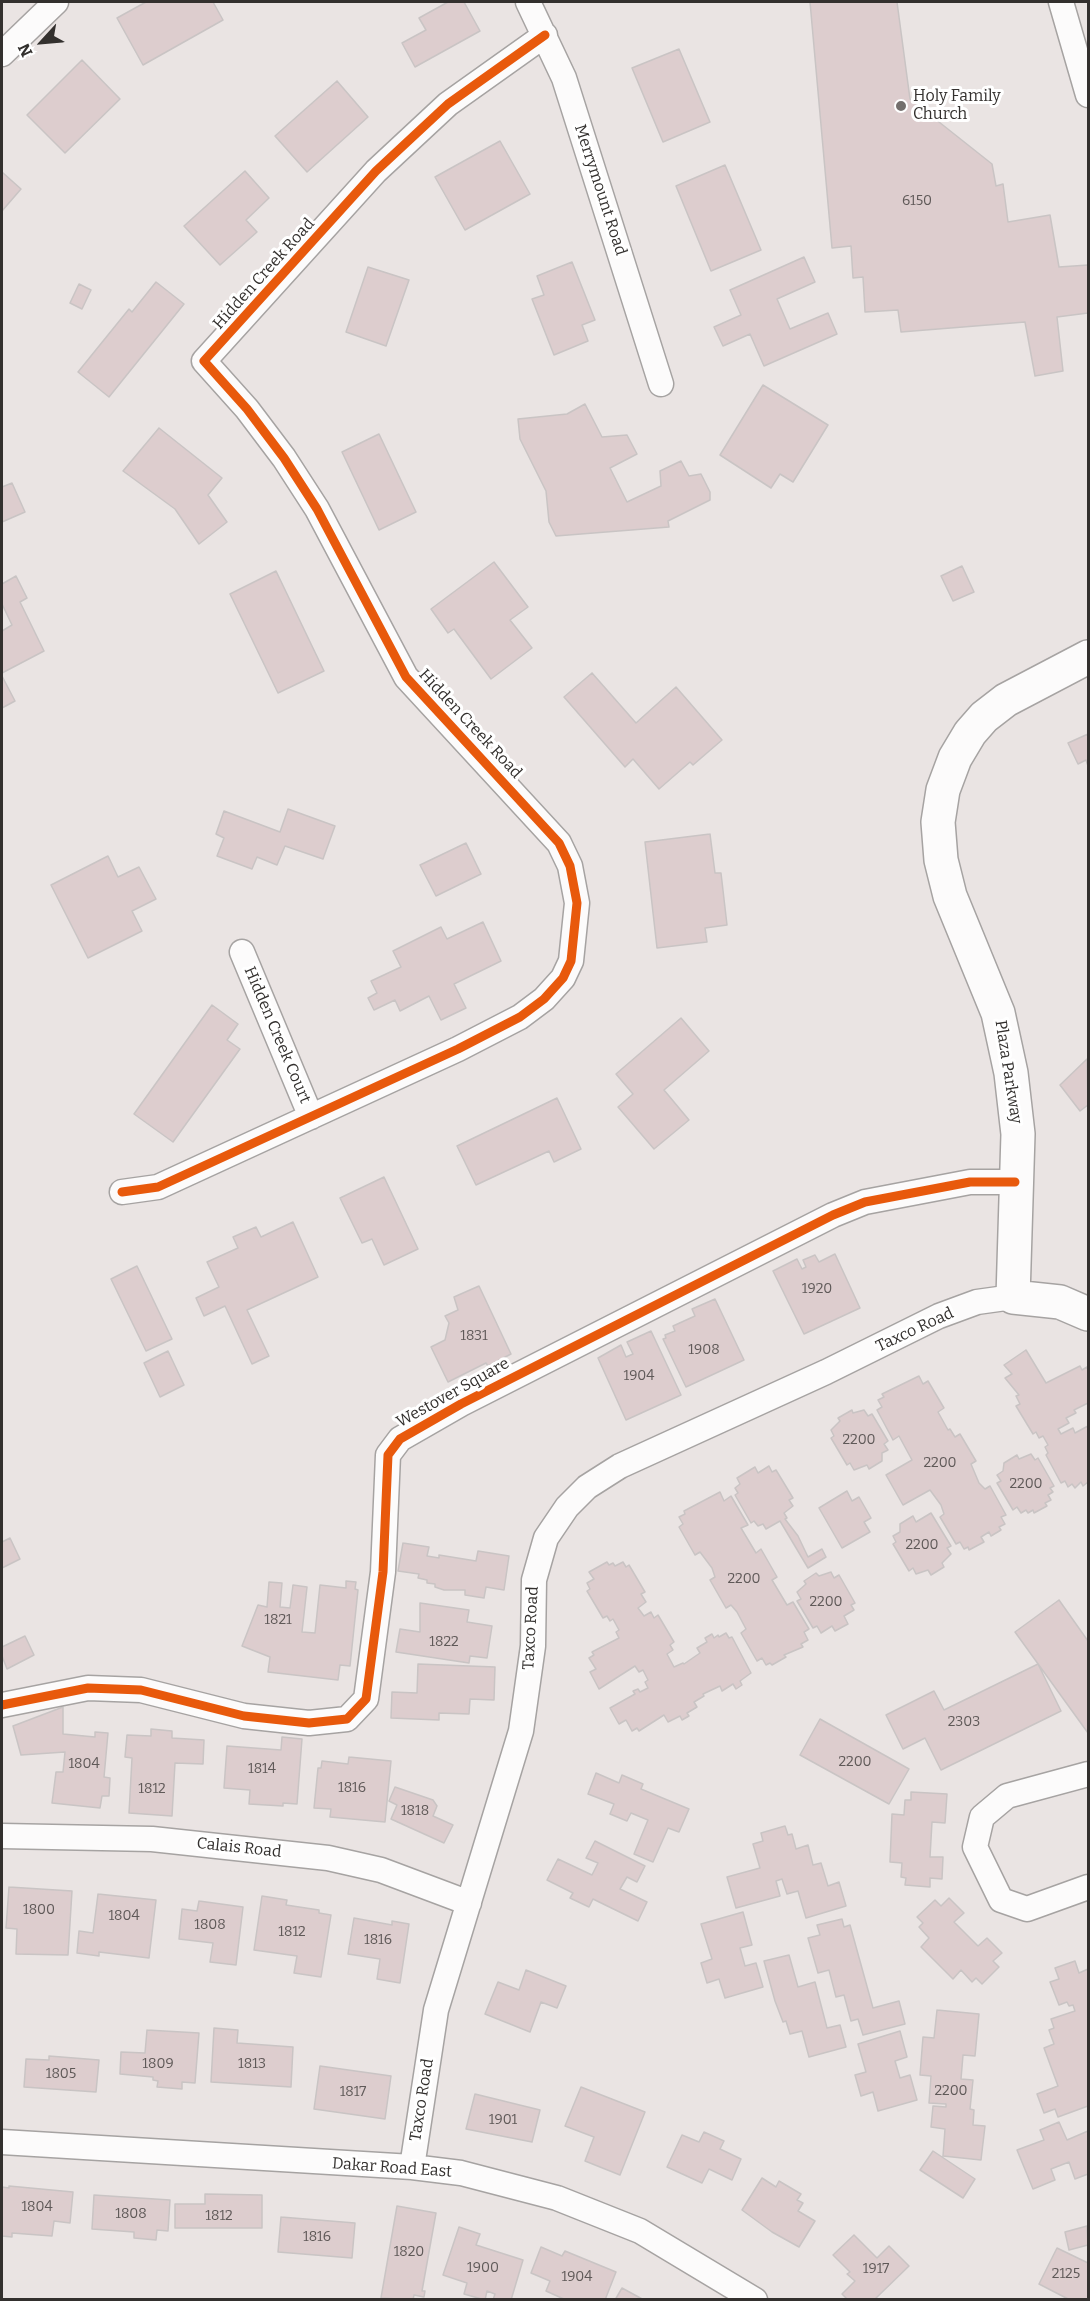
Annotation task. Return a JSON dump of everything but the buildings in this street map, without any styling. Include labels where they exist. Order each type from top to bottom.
[{"type":"street","points":[[2,54],[56,2]]},
{"type":"street","name":"Merrymount Road","points":[[528,2],[564,78],[661,384]]},
{"type":"street","points":[[1061,2],[1089,95]]},
{"type":"street","name":"Hidden Creek Road","points":[[122,1192],[158,1187],[458,1049],[520,1017],[544,999],[563,978],[571,961],[577,903],[570,866],[559,843],[406,677],[311,501],[248,409],[204,361],[376,171],[448,104],[545,35]]},
{"type":"street","name":"Plaza Parkway","points":[[1013,1297],[1017,1134],[1011,1073],[998,1013],[950,896],[941,860],[938,822],[946,780],[955,758],[970,733],[984,717],[1006,700],[1089,657]]},
{"type":"street","name":"Hidden Creek Court","points":[[242,952],[311,1118]]},
{"type":"street","name":"Westover Square","points":[[2,1705],[88,1688],[141,1690],[244,1716],[309,1723],[346,1719],[366,1699],[383,1572],[388,1455],[400,1438],[461,1404],[832,1215],[865,1202],[970,1182],[1015,1182]]},
{"type":"street","points":[[1013,1297],[1060,1302],[1089,1314]]},
{"type":"street","name":"Taxco Road","points":[[412,2167],[436,2010],[521,1731],[533,1646],[534,1580],[546,1538],[567,1507],[587,1487],[620,1466],[826,1372],[939,1316],[977,1302],[1013,1297]]},
{"type":"street","points":[[1089,1774],[1007,1796],[982,1817],[975,1847],[1000,1900],[1027,1909],[1089,1887]]},
{"type":"street","name":"Calais Road","points":[[2,1836],[152,1839],[328,1858],[381,1870],[469,1903]]},
{"type":"street","name":"Dakar Road East","points":[[2,2142],[412,2167],[461,2173],[556,2198],[640,2231],[715,2273],[755,2300]]},
{"type":"cycle path","points":[[122,1192],[158,1187],[458,1049],[520,1017],[544,999],[563,978],[571,961],[577,903],[570,866],[559,843],[406,677],[317,509],[284,458],[247,409],[204,361],[376,171],[448,104],[545,35]]},
{"type":"cycle path","points":[[2,1705],[88,1688],[141,1690],[244,1716],[309,1723],[347,1719],[366,1699],[383,1572],[388,1455],[400,1439],[461,1404],[833,1215],[865,1202],[970,1182],[1015,1182]]},
{"type":"place","name":"Holy Family Church","points":[[901,106]]}]
